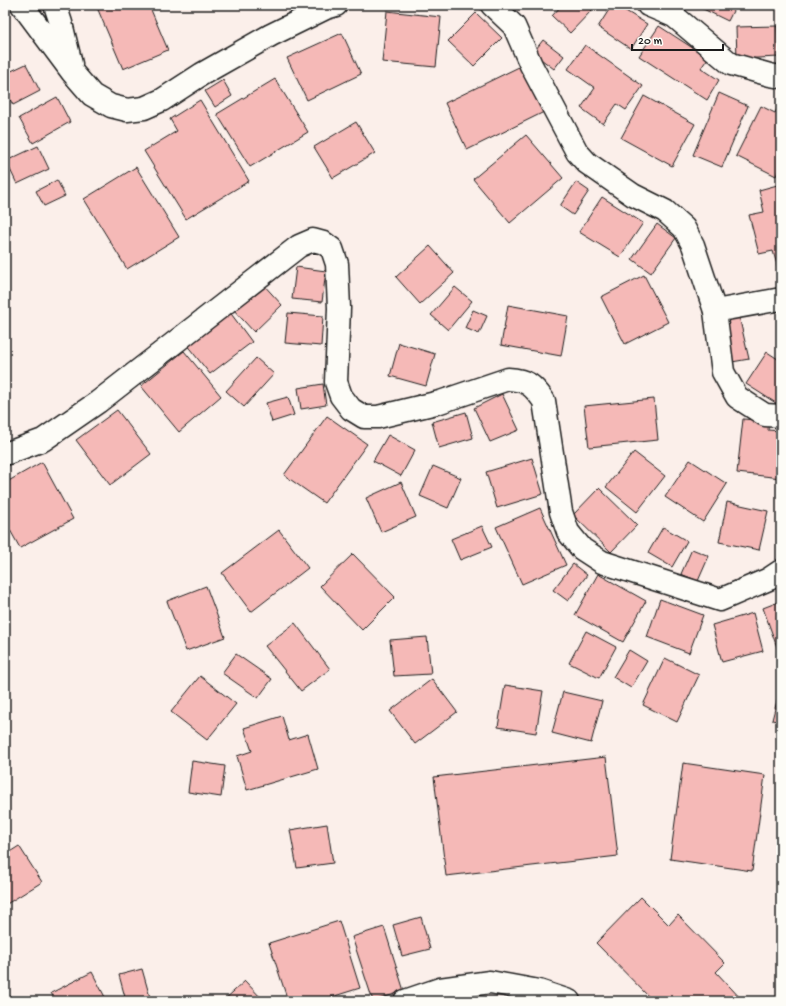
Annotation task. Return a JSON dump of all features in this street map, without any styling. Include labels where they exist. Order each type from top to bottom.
[{"type":"street","points":[[22,5],[72,72],[92,95],[111,106],[127,110],[144,108],[162,100],[202,74],[271,35],[326,8],[336,5]]},
{"type":"street","points":[[55,5],[61,23],[72,72]]},
{"type":"street","points":[[492,5],[514,26],[531,65],[577,152],[587,164],[633,195],[665,212],[684,228],[693,245],[715,311],[723,372],[737,397],[765,415],[781,416]]},
{"type":"street","points":[[648,5],[674,16],[731,64],[781,77]]},
{"type":"street","points":[[5,454],[43,440],[55,432],[98,402],[299,246],[313,240],[324,243],[332,250],[337,264],[339,308],[336,382],[341,396],[351,409],[364,417],[378,418],[440,402],[508,379],[520,380],[529,383],[537,390],[544,401],[561,512],[568,532],[582,549],[602,562],[720,600],[769,579],[781,571]]},
{"type":"street","points":[[715,311],[781,299]]},
{"type":"street","points":[[405,1001],[440,989],[490,982],[540,991],[569,1001]]},
{"type":"building","points":[[96,5],[149,5],[168,50],[123,69]]},
{"type":"building","points":[[562,5],[587,5],[592,10],[570,33],[552,16]]},
{"type":"building","points":[[612,5],[616,5],[647,24],[631,49],[598,27]]},
{"type":"building","points":[[695,5],[736,5],[728,21]]},
{"type":"building","points":[[387,11],[441,17],[436,67],[382,62]]},
{"type":"building","points":[[476,13],[502,38],[474,66],[448,41]]},
{"type":"building","points":[[659,26],[708,58],[701,68],[719,80],[707,100],[639,56]]},
{"type":"building","points":[[777,26],[779,57],[737,59],[736,27]]},
{"type":"building","points":[[342,33],[361,74],[307,100],[287,58]]},
{"type":"building","points":[[543,40],[564,56],[554,69],[533,53]]},
{"type":"building","points":[[585,45],[643,86],[626,110],[617,104],[603,124],[581,108],[595,88],[568,69]]},
{"type":"building","points":[[26,64],[40,91],[13,105],[5,90],[5,74]]},
{"type":"building","points":[[521,66],[544,112],[467,150],[445,103]]},
{"type":"building","points":[[275,79],[308,132],[250,167],[217,114]]},
{"type":"building","points":[[223,80],[232,96],[215,107],[205,91]]},
{"type":"building","points":[[719,93],[748,106],[722,167],[693,155]]},
{"type":"building","points":[[644,96],[695,124],[672,166],[621,138]]},
{"type":"building","points":[[57,97],[70,122],[33,143],[19,118]]},
{"type":"building","points":[[200,100],[249,181],[186,219],[144,151],[177,131],[170,119]]},
{"type":"building","points":[[781,101],[781,165],[776,176],[736,156],[761,106],[775,113]]},
{"type":"building","points":[[356,122],[375,153],[333,178],[314,147]]},
{"type":"building","points":[[526,135],[563,178],[510,223],[473,179]]},
{"type":"building","points":[[38,146],[49,169],[17,184],[6,161]]},
{"type":"building","points":[[136,167],[179,237],[127,269],[84,199]]},
{"type":"building","points":[[57,180],[65,196],[44,206],[36,191]]},
{"type":"building","points":[[576,182],[589,191],[573,215],[560,206]]},
{"type":"building","points":[[781,184],[781,279],[773,251],[759,254],[749,215],[764,212],[759,190]]},
{"type":"building","points":[[602,197],[643,223],[620,257],[579,232]]},
{"type":"building","points":[[657,224],[676,238],[651,273],[632,259]]},
{"type":"building","points":[[430,246],[454,273],[420,304],[396,277]]},
{"type":"building","points":[[296,267],[326,271],[322,302],[292,299]]},
{"type":"building","points":[[644,275],[668,322],[625,344],[601,297]]},
{"type":"building","points":[[261,282],[282,305],[254,332],[233,309]]},
{"type":"building","points":[[455,287],[472,301],[448,330],[431,315]]},
{"type":"building","points":[[508,305],[568,316],[561,356],[501,345]]},
{"type":"building","points":[[473,310],[487,316],[479,334],[465,328]]},
{"type":"building","points":[[229,311],[252,342],[210,374],[186,344]]},
{"type":"building","points":[[288,313],[323,316],[321,346],[285,343]]},
{"type":"building","points":[[739,316],[749,359],[732,362],[723,319]]},
{"type":"building","points":[[399,343],[435,354],[426,386],[390,376]]},
{"type":"building","points":[[184,351],[221,396],[179,432],[141,386]]},
{"type":"building","points":[[767,352],[781,361],[781,403],[779,405],[746,384]]},
{"type":"building","points":[[256,358],[274,374],[244,407],[226,391]]},
{"type":"building","points":[[323,384],[326,405],[301,409],[298,388]]},
{"type":"building","points":[[502,394],[519,430],[490,442],[474,408]]},
{"type":"building","points":[[288,397],[294,415],[272,422],[266,403]]},
{"type":"building","points":[[654,399],[658,440],[589,447],[584,406]]},
{"type":"building","points":[[117,410],[151,454],[110,485],[76,440]]},
{"type":"building","points":[[466,412],[473,438],[439,448],[432,422]]},
{"type":"building","points":[[327,416],[367,444],[324,503],[284,475]]},
{"type":"building","points":[[743,419],[769,421],[768,430],[781,431],[781,478],[737,473]]},
{"type":"building","points":[[388,435],[415,450],[401,476],[373,461]]},
{"type":"building","points":[[634,452],[665,476],[637,512],[606,487]]},
{"type":"building","points":[[532,458],[543,494],[497,508],[486,472]]},
{"type":"building","points":[[690,460],[727,484],[703,522],[665,497]]},
{"type":"building","points":[[42,462],[73,519],[20,548],[5,521],[5,483]]},
{"type":"building","points":[[433,466],[461,478],[448,508],[420,496]]},
{"type":"building","points":[[401,482],[416,517],[381,532],[366,498]]},
{"type":"building","points":[[599,488],[637,525],[611,552],[573,515]]},
{"type":"building","points":[[727,502],[768,511],[759,550],[719,542]]},
{"type":"building","points":[[540,508],[566,565],[522,584],[496,527]]},
{"type":"building","points":[[482,526],[492,547],[460,560],[451,539]]},
{"type":"building","points":[[663,527],[687,541],[672,567],[648,553]]},
{"type":"building","points":[[279,530],[308,568],[251,612],[222,573]]},
{"type":"building","points":[[692,549],[709,556],[698,581],[681,574]]},
{"type":"building","points":[[353,554],[395,597],[362,630],[320,586]]},
{"type":"building","points":[[573,564],[587,575],[568,601],[553,590]]},
{"type":"building","points":[[598,574],[646,601],[623,642],[575,615]]},
{"type":"building","points":[[206,586],[225,637],[186,651],[167,601]]},
{"type":"building","points":[[660,599],[703,615],[689,653],[647,637]]},
{"type":"building","points":[[781,601],[781,649],[778,650],[763,608]]},
{"type":"building","points":[[753,613],[763,651],[722,662],[712,625]]},
{"type":"building","points":[[295,623],[330,669],[301,691],[265,646]]},
{"type":"building","points":[[586,631],[616,647],[599,678],[569,663]]},
{"type":"building","points":[[427,637],[431,674],[394,676],[390,640]]},
{"type":"building","points":[[629,650],[647,661],[631,688],[613,677]]},
{"type":"building","points":[[236,654],[272,679],[258,698],[222,673]]},
{"type":"building","points":[[665,658],[699,675],[677,722],[643,705]]},
{"type":"building","points":[[200,676],[236,704],[207,740],[171,712]]},
{"type":"building","points":[[432,679],[457,712],[415,744],[390,711]]},
{"type":"building","points":[[505,685],[543,691],[536,733],[498,727]]},
{"type":"building","points":[[563,692],[602,701],[591,743],[552,733]]},
{"type":"building","points":[[779,693],[781,694],[781,722],[772,720]]},
{"type":"building","points":[[282,716],[289,740],[308,734],[318,769],[247,790],[237,756],[252,751],[244,728]]},
{"type":"building","points":[[606,757],[618,856],[446,876],[434,777]]},
{"type":"building","points":[[192,761],[225,766],[221,797],[188,792]]},
{"type":"building","points":[[683,763],[765,775],[752,871],[670,859]]},
{"type":"building","points":[[327,824],[333,863],[297,868],[290,830]]},
{"type":"building","points":[[19,846],[42,882],[5,905],[5,855]]},
{"type":"building","points":[[641,897],[669,925],[678,915],[725,963],[716,972],[743,1001],[653,1001],[596,943]]},
{"type":"building","points":[[421,917],[430,949],[402,956],[393,925]]},
{"type":"building","points":[[339,921],[360,988],[319,1001],[288,1001],[269,943]]},
{"type":"building","points":[[384,927],[404,991],[373,1001],[352,937]]},
{"type":"building","points":[[142,969],[151,1001],[126,1001],[119,975]]},
{"type":"building","points":[[92,972],[107,1001],[56,1001],[51,993]]},
{"type":"building","points":[[245,981],[264,1001],[223,1001]]}]
